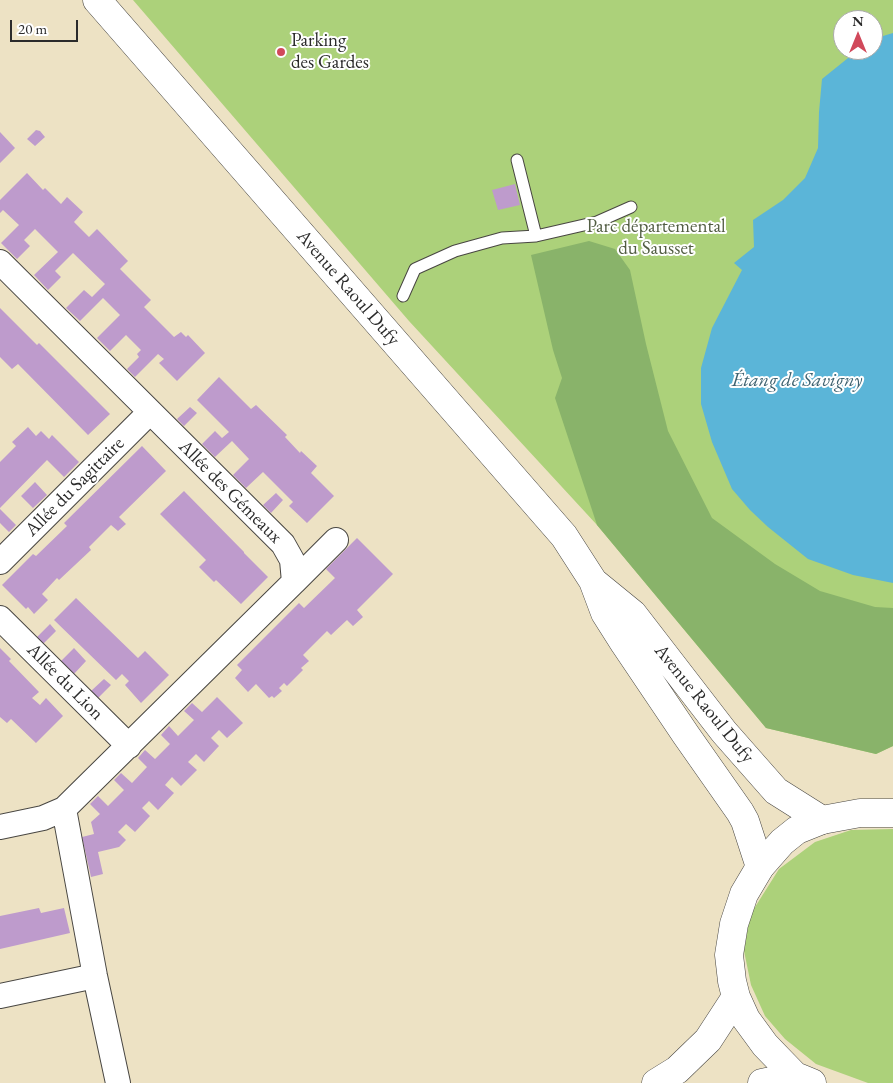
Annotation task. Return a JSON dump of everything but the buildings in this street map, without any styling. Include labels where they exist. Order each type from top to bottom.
[{"type":"main road","name":"Avenue Raoul Dufy","points":[[97,0],[564,536],[593,581],[605,613],[624,643],[745,820],[760,867]]},
{"type":"main road","name":"Avenue Raoul Dufy","points":[[593,581],[633,614],[724,732],[776,791],[822,820]]},
{"type":"main road","points":[[803,1079],[765,1045],[746,1019],[736,997],[729,955],[734,924],[744,894],[760,867],[782,842],[797,830],[822,820],[860,813],[893,813]]},
{"type":"main road","points":[[656,1083],[677,1070],[708,1040],[736,997]]},
{"type":"main road","points":[[762,1083],[803,1079]]},
{"type":"street","name":"Allée des Gémeaux","points":[[0,262],[283,544],[292,560],[294,582]]},
{"type":"street","name":"Allée du Sagittaire","points":[[0,562],[150,412]]},
{"type":"street","points":[[0,827],[43,818],[64,809],[336,540]]},
{"type":"street","name":"Allée du Lion","points":[[0,618],[129,746]]},
{"type":"street","points":[[64,809],[95,976],[118,1083]]},
{"type":"street","points":[[0,996],[95,976]]},
{"type":"lane","points":[[517,160],[536,236]]},
{"type":"lane","points":[[403,296],[415,269],[455,251],[502,238],[536,236],[597,222],[631,207]]},
{"type":"green space","name":"Parc départemental du Sausset","points":[[133,0],[893,0],[893,746],[876,754],[766,728],[597,525],[409,321]]},
{"type":"green space","points":[[589,241],[615,249],[630,270],[668,431],[712,518],[775,564],[820,591],[875,607],[893,608],[893,746],[876,754],[766,728],[597,525],[555,398],[562,378],[553,350],[531,255]]},
{"type":"green space","points":[[893,829],[893,1083],[868,1083],[816,1064],[785,1039],[765,1016],[751,985],[744,951],[750,915],[779,869],[815,842],[851,830]]},
{"type":"water","name":"Étang de Savigny","points":[[893,33],[893,583],[853,575],[808,559],[768,527],[732,489],[712,442],[701,404],[701,368],[712,328],[742,270],[734,263],[754,247],[753,220],[783,200],[805,178],[818,148],[822,79],[846,60],[883,60],[883,36]]},
{"type":"place","name":"Parking des Gardes","points":[[281,52]]}]
